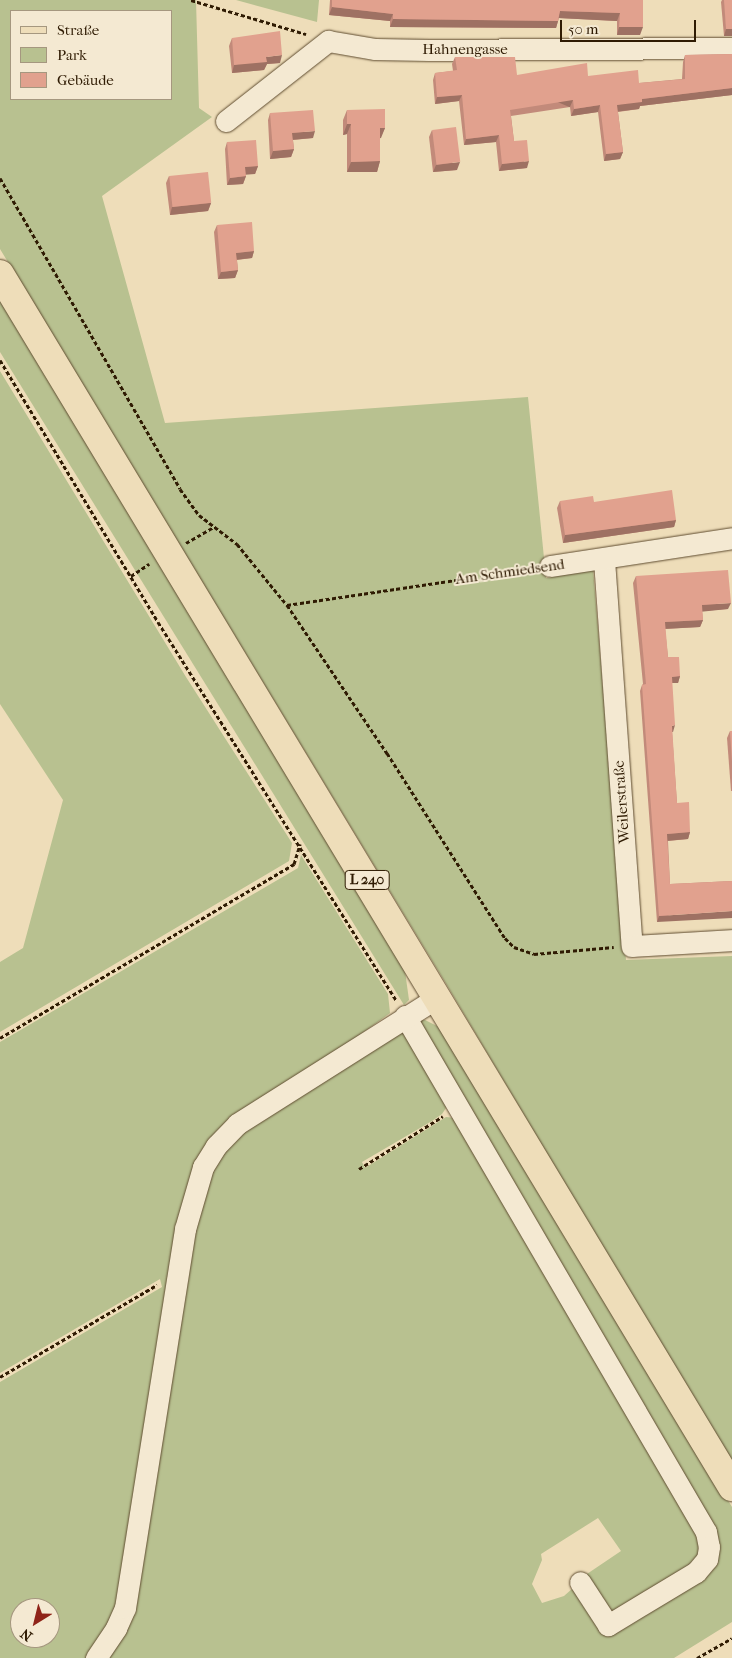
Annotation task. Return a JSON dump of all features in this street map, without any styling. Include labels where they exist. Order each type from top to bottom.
[{"type":"main road","name":"L 240","points":[[0,274],[732,1487]]},
{"type":"street","name":"Hahnengasse","points":[[328,41],[375,49],[402,50],[732,48]]},
{"type":"street","points":[[226,121],[328,41]]},
{"type":"street","name":"Am Schmiedsend","points":[[550,566],[604,560],[732,538]]},
{"type":"street","name":"Weilerstraße","points":[[604,560],[632,946]]},
{"type":"street","points":[[632,946],[732,940]]},
{"type":"street","points":[[96,1658],[116,1628],[124,1608],[185,1229],[203,1167],[216,1146],[236,1124],[438,997]]},
{"type":"street","points":[[405,1016],[706,1532],[709,1547],[707,1559],[696,1572],[608,1625],[580,1582]]},
{"type":"path","points":[[191,0],[328,41]]},
{"type":"path","points":[[0,178],[180,489],[199,516],[237,544],[287,605],[387,753],[505,938],[519,949],[534,954],[632,946]]},
{"type":"path","points":[[0,360],[130,576],[300,844],[405,1016]]},
{"type":"path","points":[[184,544],[214,527]]},
{"type":"path","points":[[130,576],[149,564]]},
{"type":"path","name":"Am Schmiedsend","points":[[287,605],[550,566]]},
{"type":"path","points":[[0,1038],[294,864],[300,844]]},
{"type":"path","points":[[359,1169],[458,1107]]},
{"type":"path","points":[[0,1377],[159,1284]]},
{"type":"path","points":[[697,1658],[732,1638]]},
{"type":"green space","points":[[0,0],[196,0],[199,108],[212,117],[102,196],[165,423],[528,397],[546,578],[593,569],[626,960],[732,956],[732,1465],[445,982],[0,249]]},
{"type":"green space","points":[[236,0],[319,0],[317,22]]},
{"type":"green space","points":[[0,290],[404,964],[409,1000],[404,1005],[0,352]]},
{"type":"green space","points":[[0,371],[186,677],[292,843],[289,861],[0,1032],[0,962],[23,948],[63,800],[0,704]]},
{"type":"green space","points":[[301,855],[388,994],[390,1013],[206,1147],[118,1601],[110,1626],[86,1658],[0,1658],[0,1382],[162,1287],[160,1279],[0,1373],[0,1042],[298,868]]},
{"type":"green space","points":[[413,1020],[425,1020],[441,1028],[450,1037],[732,1507],[732,1622],[674,1658],[107,1658],[196,1215],[218,1157],[241,1133],[403,1025],[450,1102],[442,1114],[432,1121],[362,1162],[365,1168],[446,1117],[455,1118],[700,1530],[703,1557],[610,1621],[581,1578],[621,1551],[598,1518],[541,1554],[542,1560],[532,1584],[542,1603],[564,1596],[573,1588],[605,1635],[715,1551]]},
{"type":"building","points":[[332,0],[643,0],[643,27],[619,27],[620,13],[560,11],[558,21],[393,19],[393,14],[332,7]]},
{"type":"building","points":[[724,0],[732,0],[732,29],[726,29]]},
{"type":"building","points":[[280,31],[282,55],[266,57],[267,62],[234,65],[232,38]]},
{"type":"building","points":[[732,54],[732,88],[642,99],[642,102],[617,105],[623,152],[606,154],[600,105],[574,109],[573,100],[510,110],[514,141],[527,140],[529,161],[502,164],[499,135],[466,139],[462,95],[437,97],[435,73],[457,70],[455,57],[515,57],[517,75],[587,63],[588,76],[638,70],[639,83],[685,79],[685,55]]},
{"type":"building","points":[[385,109],[385,128],[380,128],[380,161],[351,162],[351,124],[347,124],[347,110]]},
{"type":"building","points":[[313,110],[315,131],[292,133],[294,149],[273,151],[270,113]]},
{"type":"building","points":[[456,127],[460,162],[436,165],[432,130]]},
{"type":"building","points":[[256,140],[258,166],[245,167],[246,176],[230,178],[227,142]]},
{"type":"building","points":[[208,172],[211,203],[172,207],[169,176]]},
{"type":"building","points":[[252,222],[254,251],[236,253],[238,270],[221,272],[217,225]]},
{"type":"building","points":[[672,490],[676,520],[565,535],[560,501],[593,496],[594,502]]},
{"type":"building","points":[[728,570],[731,603],[702,605],[703,620],[665,622],[668,657],[679,657],[680,676],[672,677],[675,725],[672,726],[677,803],[689,802],[690,832],[667,834],[670,884],[732,881],[732,911],[659,916],[642,685],[646,684],[636,576]]},
{"type":"building","points":[[730,731],[732,731],[732,762]]}]
